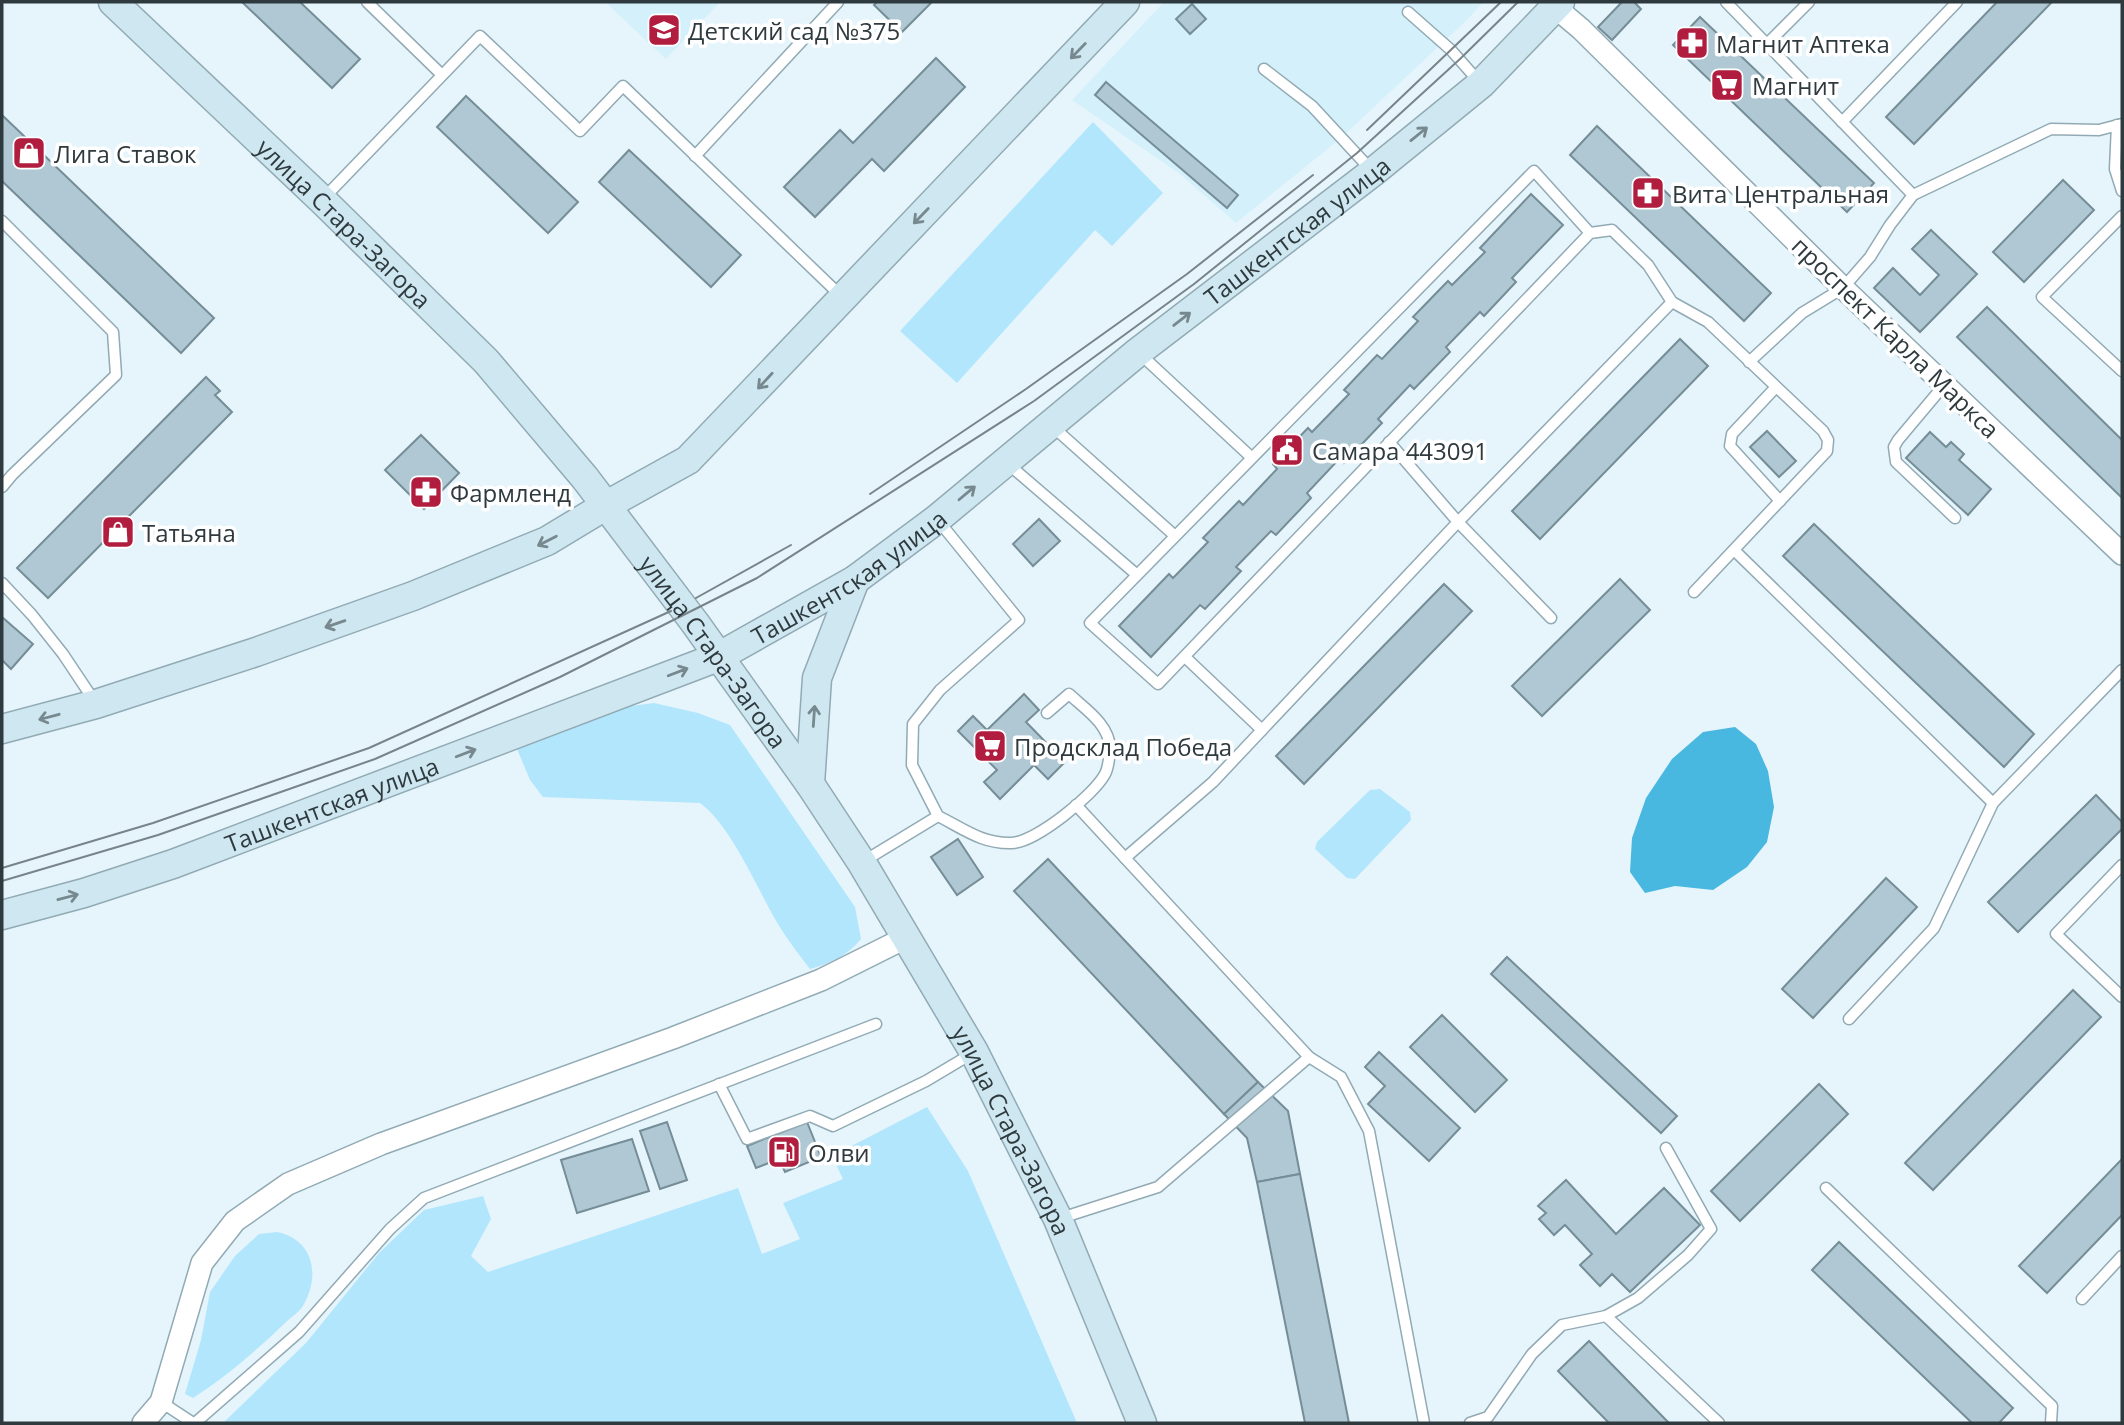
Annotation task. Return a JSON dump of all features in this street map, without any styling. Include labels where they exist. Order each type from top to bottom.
[{"type":"main road","name":"улица Стара-Загора","points":[[113,2],[322,200],[486,361],[585,478],[719,657],[810,784],[862,863],[975,1052],[1058,1219],[1143,1423]]},
{"type":"main road","points":[[2,729],[96,704],[256,652],[413,596],[547,541],[688,460],[1125,2]]},
{"type":"main road","name":"Ташкентская улица","points":[[2,915],[84,893],[173,864],[719,657],[855,580],[937,519],[1138,352],[1373,172],[1481,84],[1555,3]]},
{"type":"main road","points":[[810,784],[817,678],[855,580]]},
{"type":"street","name":"проспект Карла Маркса","points":[[1555,3],[1843,288],[2122,554]]},
{"type":"street","points":[[143,1423],[161,1402],[202,1263],[235,1221],[288,1184],[381,1144],[673,1038],[821,980],[907,937]]},
{"type":"lane","points":[[367,2],[442,75]]},
{"type":"lane","points":[[695,156],[838,2]]},
{"type":"lane","points":[[1726,2],[1913,195]]},
{"type":"lane","points":[[1767,44],[1809,2]]},
{"type":"lane","points":[[1842,122],[1957,2]]},
{"type":"lane","points":[[1408,12],[1451,50],[1481,84]]},
{"type":"lane","points":[[322,200],[480,36],[580,131],[623,86],[843,298]]},
{"type":"lane","points":[[1264,69],[1312,106],[1373,172]]},
{"type":"lane","points":[[1749,362],[1802,313],[1843,288],[1870,257],[1913,195],[2051,129],[2099,130],[2120,125],[2115,169],[2122,191]]},
{"type":"lane","points":[[1590,233],[1534,171],[1090,623],[1158,684],[1590,233],[1612,230],[1648,265],[1672,302],[1708,322],[1824,431],[1828,440],[1828,451],[1694,592]]},
{"type":"lane","points":[[2122,216],[2042,297],[2122,371]]},
{"type":"lane","points":[[2,221],[113,332],[116,375],[2,487]]},
{"type":"lane","points":[[1125,858],[1213,782],[1458,522],[1672,302]]},
{"type":"lane","points":[[1138,352],[1251,457]]},
{"type":"lane","points":[[1945,384],[1898,440],[1894,454],[1896,462],[1955,518]]},
{"type":"lane","points":[[1776,387],[1729,440],[1730,446],[1780,500]]},
{"type":"lane","points":[[1050,424],[1174,535]]},
{"type":"lane","points":[[1389,442],[1458,522],[1551,618]]},
{"type":"lane","points":[[1005,461],[1136,574]]},
{"type":"lane","points":[[2,465],[12,475]]},
{"type":"lane","points":[[937,519],[1019,620],[940,690],[913,724],[912,765],[938,816],[986,841],[1015,843],[1045,831],[1076,805],[1106,774],[1110,747],[1104,727],[1069,694],[1047,713]]},
{"type":"lane","points":[[1734,550],[1993,803]]},
{"type":"lane","points":[[2,583],[63,654],[96,704]]},
{"type":"lane","points":[[1185,657],[1262,730]]},
{"type":"lane","points":[[1849,1019],[1934,928],[1993,803],[2122,670]]},
{"type":"lane","points":[[1076,805],[1309,1057],[1341,1077],[1369,1131],[1424,1423]]},
{"type":"lane","points":[[862,863],[938,816]]},
{"type":"lane","points":[[2122,865],[2056,934],[2122,997]]},
{"type":"lane","points":[[161,1402],[194,1423],[299,1332],[390,1230],[424,1198],[876,1024]]},
{"type":"lane","points":[[719,1084],[747,1139],[810,1116],[833,1126],[926,1081],[975,1052]]},
{"type":"lane","points":[[1058,1219],[1158,1187],[1309,1057]]},
{"type":"lane","points":[[1470,1423],[1488,1417],[1532,1354],[1562,1325],[1606,1316],[1638,1298],[1688,1255],[1711,1229],[1666,1148]]},
{"type":"lane","points":[[1826,1188],[2052,1406],[2051,1423]]},
{"type":"lane","points":[[2081,1299],[2122,1256]]},
{"type":"lane","points":[[1606,1316],[1719,1423]]},
{"type":"shaded area","name":"Детский сад №375","points":[[605,2],[720,2],[666,59]]},
{"type":"shaded area","points":[[1164,2],[1483,2],[1341,138],[1236,223],[1180,174],[1072,100]]},
{"type":"shaded area","points":[[1093,122],[1163,193],[1112,246],[1095,230],[957,383],[900,331]]},
{"type":"shaded area","points":[[654,703],[698,713],[730,725],[855,907],[861,939],[850,950],[810,969],[781,929],[734,844],[712,814],[700,803],[543,797],[530,780],[517,749],[616,708]]},
{"type":"shaded area","points":[[1380,789],[1410,812],[1411,820],[1355,879],[1347,878],[1315,849],[1317,842],[1370,790]]},
{"type":"shaded area","points":[[927,1107],[968,1171],[1077,1423],[223,1423],[306,1343],[379,1253],[424,1210],[483,1196],[491,1219],[471,1256],[488,1272],[738,1188],[762,1254],[800,1239],[783,1203],[843,1179],[832,1156]]},
{"type":"shaded area","points":[[277,1232],[298,1242],[310,1259],[312,1281],[303,1307],[217,1381],[193,1398],[185,1394],[201,1340],[210,1292],[235,1256],[259,1234]]},
{"type":"water","points":[[1735,727],[1756,744],[1768,771],[1774,807],[1767,842],[1747,867],[1713,890],[1675,886],[1645,893],[1630,872],[1632,838],[1646,798],[1672,759],[1703,732]]},
{"type":"building","points":[[242,2],[300,2],[360,59],[332,88]]},
{"type":"building","points":[[877,2],[932,2],[902,32],[874,5]]},
{"type":"building","points":[[1622,2],[1634,2],[1641,9],[1612,40],[1598,27]]},
{"type":"building","points":[[1997,2],[2052,2],[1914,144],[1886,117]]},
{"type":"building","points":[[1192,4],[1206,19],[1190,34],[1176,19]]},
{"type":"building","points":[[1700,17],[1874,183],[1847,212],[1673,45]]},
{"type":"building","points":[[936,58],[965,87],[884,171],[872,159],[815,217],[784,187],[840,130],[853,143]]},
{"type":"building","points":[[1106,82],[1238,195],[1227,208],[1095,95]]},
{"type":"building","points":[[466,96],[578,202],[548,233],[437,127]]},
{"type":"building","points":[[2,115],[214,318],[181,353],[2,181]]},
{"type":"building","points":[[1597,126],[1771,293],[1744,321],[1570,155]]},
{"type":"building","points":[[629,150],[741,255],[711,287],[599,182]]},
{"type":"building","points":[[2063,180],[2094,210],[2024,282],[1993,252]]},
{"type":"building","points":[[1531,194],[1563,225],[1512,278],[1516,282],[1484,316],[1480,312],[1446,347],[1450,352],[1414,389],[1410,385],[1378,419],[1382,423],[1344,463],[1340,458],[1307,493],[1311,498],[1276,535],[1271,531],[1236,567],[1241,571],[1205,609],[1200,605],[1151,657],[1119,626],[1169,574],[1173,578],[1208,542],[1203,538],[1239,501],[1243,505],[1277,469],[1273,464],[1308,428],[1312,432],[1349,394],[1344,390],[1377,355],[1382,359],[1418,321],[1413,317],[1448,281],[1452,285],[1485,252],[1480,248]]},
{"type":"building","points":[[1931,230],[1977,274],[1920,332],[1874,288],[1893,268],[1920,295],[1939,275],[1912,249]]},
{"type":"building","points":[[1987,307],[2122,440],[2122,498],[1957,337]]},
{"type":"building","points":[[1680,339],[1708,366],[1540,539],[1512,511]]},
{"type":"building","points":[[206,377],[220,391],[215,395],[232,412],[48,598],[17,568]]},
{"type":"building","points":[[1767,431],[1796,461],[1779,477],[1750,447]]},
{"type":"building","points":[[1930,432],[1946,447],[1951,442],[1964,454],[1959,460],[1991,489],[1968,515],[1906,458]]},
{"type":"building","points":[[421,435],[459,473],[424,509],[385,470]]},
{"type":"building","points":[[1039,519],[1060,541],[1033,566],[1013,544]]},
{"type":"building","points":[[1814,524],[2034,734],[2004,767],[1783,556]]},
{"type":"building","points":[[1620,579],[1650,610],[1542,716],[1512,686]]},
{"type":"building","points":[[1444,584],[1472,611],[1304,784],[1276,756]]},
{"type":"building","points":[[2,617],[33,644],[11,669],[2,660]]},
{"type":"building","points":[[1024,694],[1039,710],[1026,722],[1065,762],[1048,779],[1034,765],[1000,799],[984,782],[997,770],[958,731],[973,716],[987,730]]},
{"type":"building","points":[[2096,795],[2122,822],[2122,829],[2018,932],[1988,902]]},
{"type":"building","points":[[958,839],[983,877],[957,895],[931,857]]},
{"type":"building","points":[[1048,859],[1258,1082],[1224,1114],[1014,891]]},
{"type":"building","points":[[1886,878],[1917,907],[1813,1018],[1782,989]]},
{"type":"building","points":[[1507,957],[1677,1116],[1661,1133],[1491,974]]},
{"type":"building","points":[[2073,990],[2101,1017],[1933,1190],[1905,1163]]},
{"type":"building","points":[[1442,1015],[1507,1080],[1475,1112],[1410,1047]]},
{"type":"building","points":[[1379,1052],[1460,1128],[1429,1161],[1368,1104],[1385,1086],[1365,1067]]},
{"type":"building","points":[[1258,1082],[1288,1111],[1300,1174],[1257,1182],[1247,1138],[1224,1114]]},
{"type":"building","points":[[1819,1084],[1848,1114],[1740,1221],[1711,1191]]},
{"type":"building","points":[[667,1122],[687,1180],[660,1189],[640,1131]]},
{"type":"building","name":"Олви","points":[[807,1122],[821,1157],[785,1172],[779,1159],[756,1168],[747,1146]]},
{"type":"building","points":[[632,1139],[649,1191],[577,1213],[561,1160]]},
{"type":"building","points":[[2122,1159],[2122,1215],[2047,1293],[2019,1266]]},
{"type":"building","points":[[1300,1174],[1349,1423],[1305,1423],[1257,1182]]},
{"type":"building","points":[[1566,1180],[1616,1234],[1664,1188],[1700,1225],[1630,1292],[1612,1274],[1600,1286],[1580,1265],[1592,1254],[1565,1225],[1554,1235],[1539,1219],[1546,1213],[1538,1206]]},
{"type":"building","points":[[1839,1242],[2013,1408],[1999,1423],[1972,1423],[1812,1270]]},
{"type":"building","points":[[1589,1341],[1669,1423],[1609,1423],[1558,1371]]},
{"type":"tram line","points":[[1367,130],[1501,2]]},
{"type":"tram line","points":[[2,881],[158,835],[375,759],[560,677],[757,578],[1034,401],[1194,284],[1357,153],[1518,2]]},
{"type":"tram line","points":[[870,494],[1026,389],[1187,274],[1313,175]]},
{"type":"tram line","points":[[696,598],[791,545]]},
{"type":"tram line","points":[[2,868],[153,823],[369,748],[671,611]]},
{"type":"place","name":"Детский сад №375","points":[[664,30]]},
{"type":"place","name":"Магнит Аптека","points":[[1692,43]]},
{"type":"place","name":"Магнит","points":[[1727,85]]},
{"type":"place","name":"Лига Ставок","points":[[29,153]]},
{"type":"place","name":"Вита Центральная","points":[[1648,193]]},
{"type":"place","name":"Самара 443091","points":[[1287,450]]},
{"type":"place","name":"Фармленд","points":[[426,492]]},
{"type":"place","name":"Татьяна","points":[[118,532]]},
{"type":"place","name":"Продсклад Победа","points":[[990,746]]},
{"type":"place","name":"Олви","points":[[784,1152]]}]
